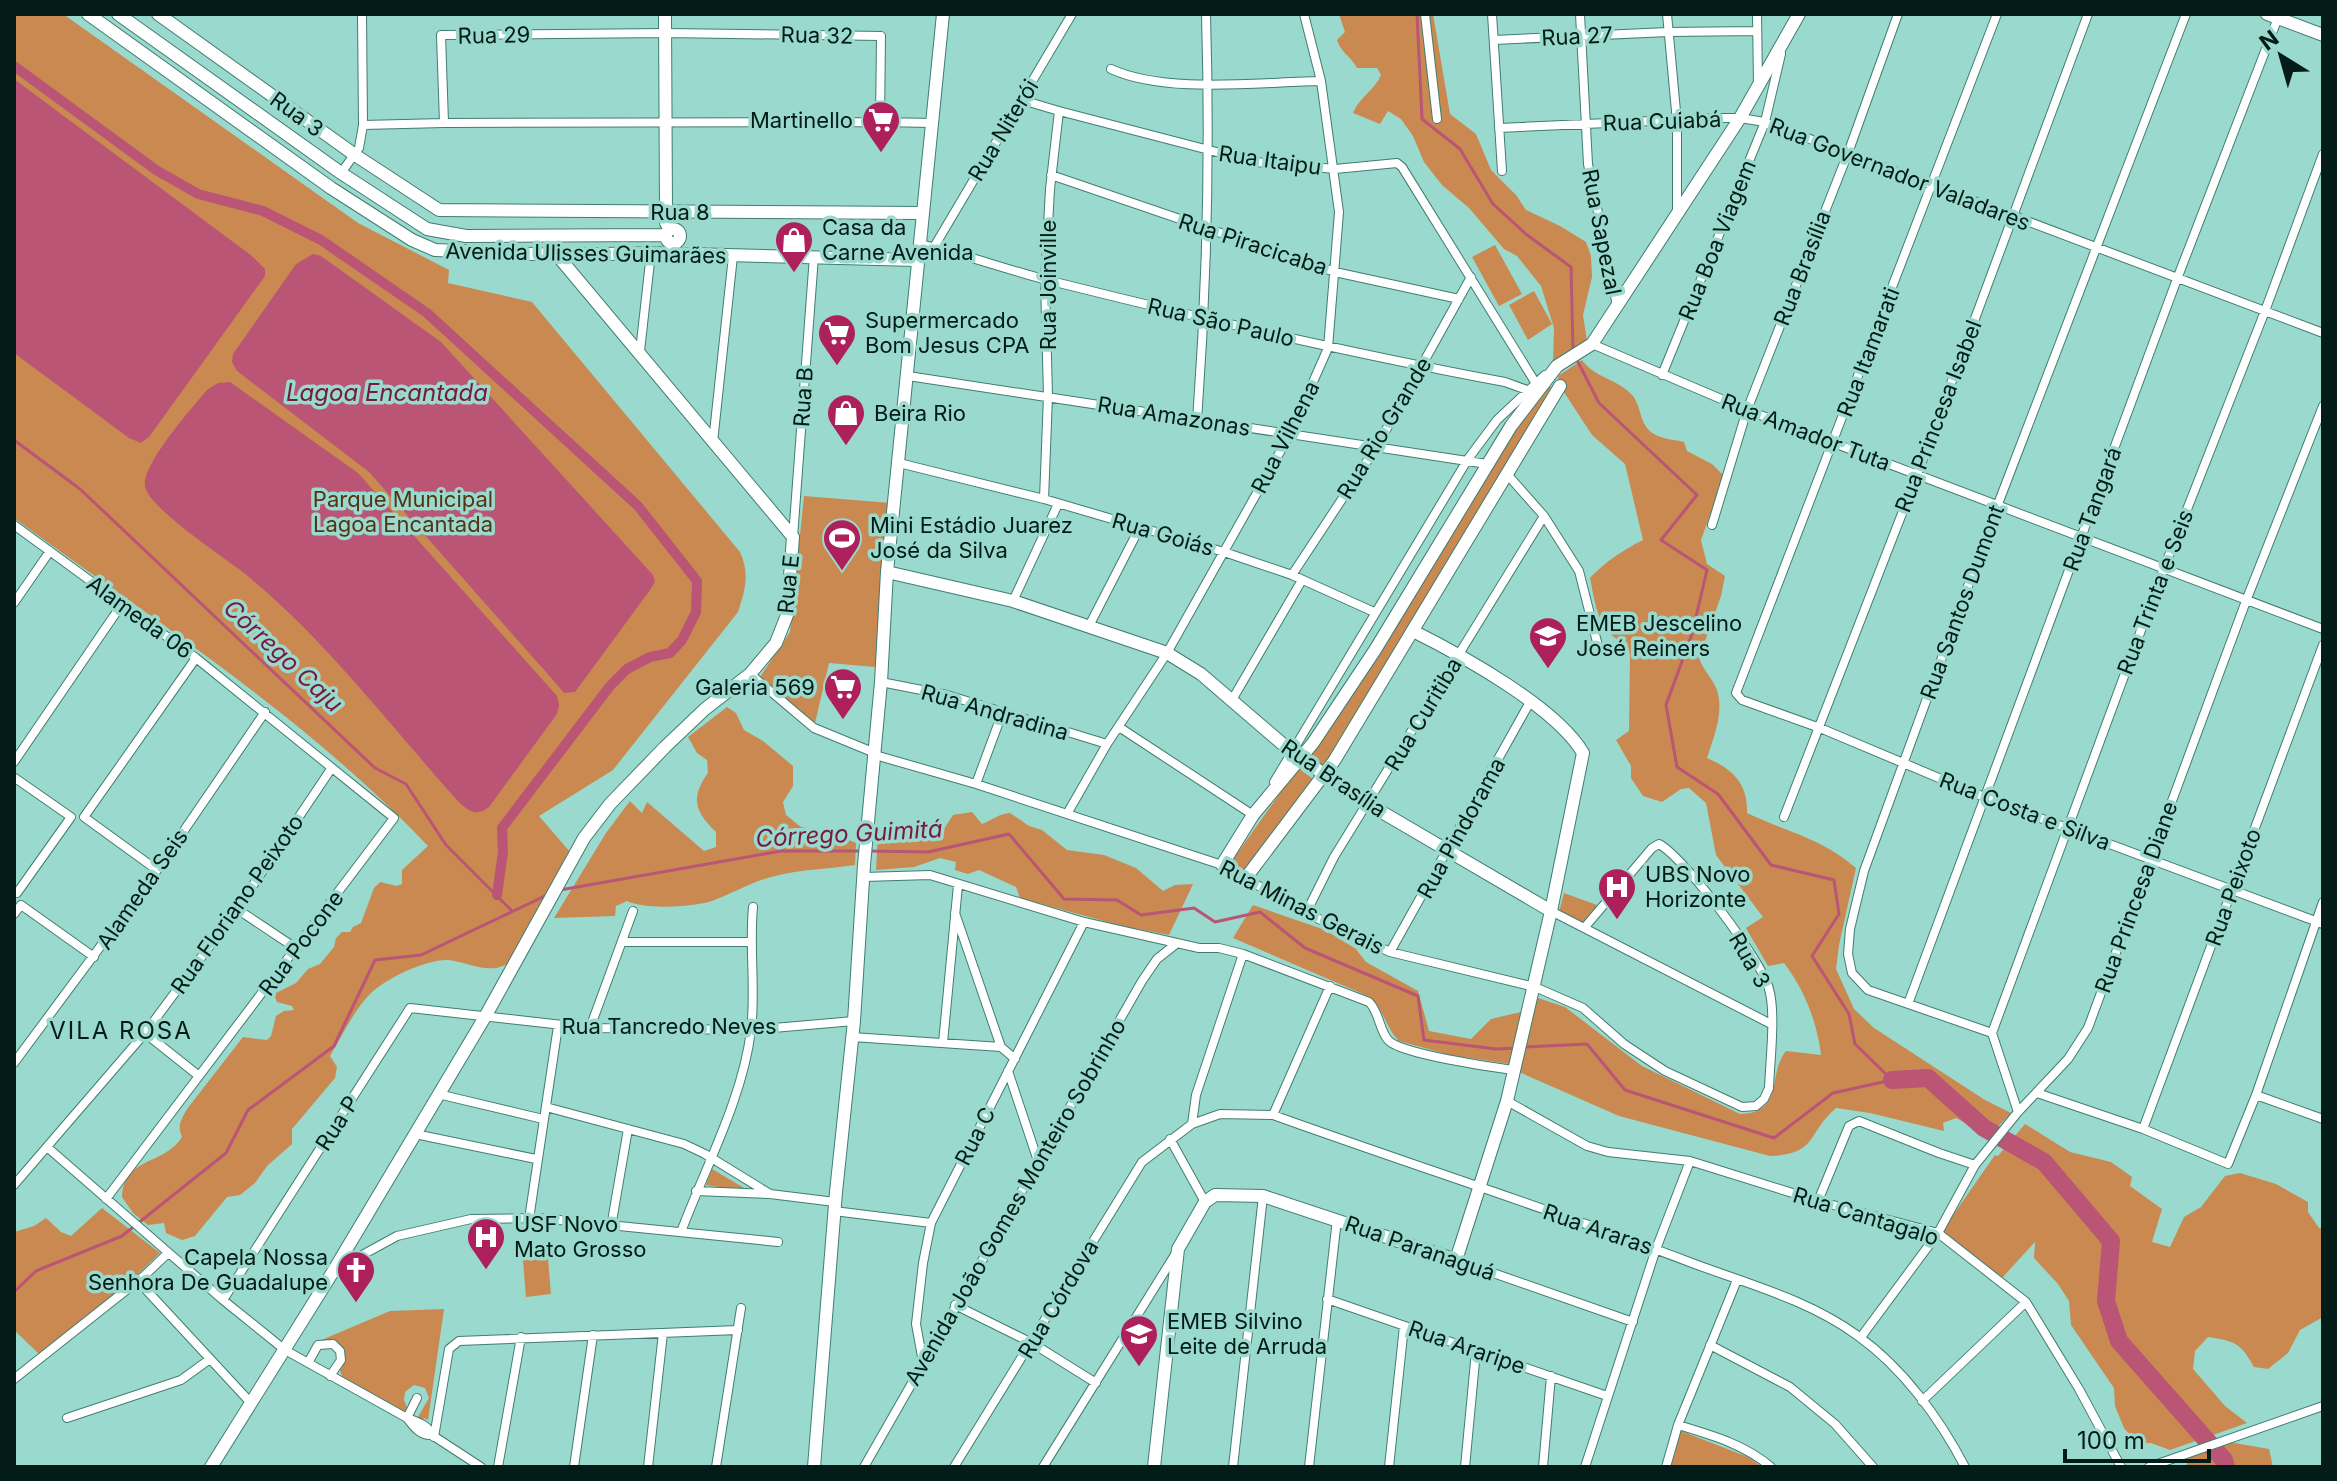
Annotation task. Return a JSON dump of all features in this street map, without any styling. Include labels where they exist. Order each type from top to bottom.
[{"type":"street","name":"Avenida Ulisses Guimarães","points":[[88,14],[331,188],[412,240],[435,250],[557,255],[651,253],[669,240]]},
{"type":"street","name":"Avenida Ulisses Guimarães","points":[[118,14],[415,223],[445,234],[669,240],[733,256],[917,260]]},
{"type":"street","name":"Rua 3","points":[[158,14],[355,155],[439,210]]},
{"type":"street","points":[[331,188],[355,155],[363,125],[362,14]]},
{"type":"street","points":[[665,14],[666,223],[669,240]]},
{"type":"street","points":[[814,1467],[834,1206],[854,1021],[887,572],[943,14]]},
{"type":"street","name":"Rua Niterói","points":[[934,247],[1072,14]]},
{"type":"street","points":[[1197,421],[1204,319],[1208,151],[1206,14]]},
{"type":"street","name":"Rua Vilhena","points":[[1067,814],[1107,744],[1167,653],[1224,552],[1290,434],[1328,348],[1339,212],[1321,81],[1304,14]]},
{"type":"street","points":[[1425,14],[1437,119]]},
{"type":"street","points":[[1492,14],[1502,171]]},
{"type":"street","name":"Rua Sapezal","points":[[1580,14],[1588,164],[1617,307]]},
{"type":"street","points":[[1667,14],[1677,122],[1677,212]]},
{"type":"street","points":[[1757,14],[1758,86]]},
{"type":"street","name":"Rua Boa Viagem","points":[[1662,375],[1765,122],[1783,44],[1799,14]]},
{"type":"street","name":"Rua Brasília","points":[[1712,525],[1747,410],[1848,153],[1898,14]]},
{"type":"street","name":"Rua Itamarati","points":[[1736,688],[1997,14]]},
{"type":"street","name":"Rua Princesa Isabel","points":[[1784,817],[1917,475],[2088,14]]},
{"type":"street","name":"Rua Santos Dumont","points":[[1992,1033],[1868,990],[1852,973],[1848,954],[1850,929],[1864,871],[1903,762],[1998,504],[2186,14]]},
{"type":"street","points":[[2275,15],[2323,35]]},
{"type":"street","name":"Rua Tangará","points":[[1908,1004],[2275,15]]},
{"type":"street","name":"Rua 27","points":[[1494,40],[1757,31]]},
{"type":"street","name":"Rua 32","points":[[665,33],[881,36],[880,122]]},
{"type":"street","name":"Rua 29","points":[[444,123],[441,35],[665,33]]},
{"type":"street","name":"Rua Cuiabá","points":[[1499,128],[1740,118],[1783,44]]},
{"type":"street","points":[[1111,69],[1148,82],[1321,81]]},
{"type":"street","points":[[1022,100],[1059,111]]},
{"type":"street","name":"Rua Itaipu","points":[[1059,111],[1208,151],[1285,166],[1335,169],[1397,163],[1471,277]]},
{"type":"street","name":"Rua Joinville","points":[[1044,499],[1048,396],[1045,280],[1051,175],[1059,111]]},
{"type":"street","name":"Rua Governador Valadares","points":[[1587,347],[1617,307],[1740,118],[1765,122],[2323,333]]},
{"type":"street","points":[[363,125],[932,123]]},
{"type":"street","name":"Rua Trinta e Seis","points":[[1992,1033],[2066,828],[2323,154]]},
{"type":"street","name":"Rua Piracicaba","points":[[1051,175],[1335,272],[1459,299]]},
{"type":"street","name":"Rua 8","points":[[439,210],[922,213]]},
{"type":"street","name":"Rua São Paulo","points":[[919,244],[1045,280],[1204,319],[1328,348],[1505,382],[1527,390]]},
{"type":"street","points":[[640,351],[651,253]]},
{"type":"street","name":"Rua E","points":[[211,1467],[334,1270],[485,1017],[568,865],[610,804],[705,709],[750,674],[776,643],[787,615],[793,537],[557,255]]},
{"type":"street","points":[[713,443],[733,256]]},
{"type":"street","name":"Rua B","points":[[793,537],[814,256]]},
{"type":"street","points":[[1471,277],[1535,382]]},
{"type":"street","name":"Rua Rio Grande","points":[[1292,575],[1377,446],[1471,277]]},
{"type":"street","points":[[1297,756],[1374,612],[1468,459],[1497,420],[1535,382],[1587,347]]},
{"type":"street","name":"Rua Amador Tuta","points":[[1587,347],[2323,629]]},
{"type":"street","points":[[1245,879],[1325,775],[1413,631],[1560,386],[1557,366]]},
{"type":"street","points":[[1222,865],[1253,815],[1375,650],[1511,426],[1557,366]]},
{"type":"street","name":"Rua Amazonas","points":[[908,376],[1487,464]]},
{"type":"street","name":"Rua Princesa Diane","points":[[1861,1337],[1938,1233],[1975,1165],[2018,1112],[2068,1059],[2088,1028],[2246,601],[2323,406]]},
{"type":"street","name":"Rua Goiás","points":[[899,463],[1044,499],[1224,552],[1292,575],[1374,612]]},
{"type":"street","points":[[1506,473],[1544,516],[1579,571],[1598,646]]},
{"type":"street","points":[[1013,601],[1058,504]]},
{"type":"street","name":"Rua Curitiba","points":[[1306,913],[1334,857],[1544,516]]},
{"type":"street","name":"Alameda 06","points":[[14,525],[265,712]]},
{"type":"street","points":[[1089,626],[1140,527]]},
{"type":"street","points":[[14,603],[50,551]]},
{"type":"street","name":"Rua Brasília","points":[[887,572],[1013,601],[1167,653],[1201,674],[1297,756],[1368,804],[1551,911],[1771,1024]]},
{"type":"street","points":[[1232,700],[1302,580]]},
{"type":"street","points":[[14,762],[122,604]]},
{"type":"street","points":[[1413,631],[1460,654],[1530,702],[1567,731],[1583,753],[1535,987],[1507,1101],[1456,1260]]},
{"type":"street","name":"Rua Peixoto","points":[[2143,1129],[2323,645]]},
{"type":"street","points":[[157,870],[84,817],[196,658]]},
{"type":"street","name":"Rua Minas Gerais","points":[[750,674],[814,728],[875,754],[1222,865],[1306,913],[1390,952],[1535,987],[1583,1008],[1624,1044],[1665,1071],[1742,1107],[1756,1106]]},
{"type":"street","name":"Rua Andradina","points":[[881,682],[947,695],[1107,744]]},
{"type":"street","name":"Rua Costa e Silva","points":[[1736,688],[1742,700],[1820,728],[1984,797],[2319,922]]},
{"type":"street","name":"Rua Pindorama","points":[[1390,952],[1530,702]]},
{"type":"street","points":[[976,784],[1003,711]]},
{"type":"street","name":"Rua Pocone","points":[[106,1199],[394,818],[265,712]]},
{"type":"street","name":"Alameda Seis","points":[[14,1063],[157,870],[265,712]]},
{"type":"street","points":[[1119,727],[1253,815]]},
{"type":"street","name":"Rua Floriano Peixoto","points":[[14,1185],[145,1033],[237,909],[331,769]]},
{"type":"street","points":[[14,780],[71,817],[16,892],[21,905],[94,957]]},
{"type":"street","name":"Rua 3","points":[[1585,927],[1652,848],[1659,844],[1670,850],[1693,873],[1761,970],[1770,991],[1769,1088],[1756,1106]]},
{"type":"street","points":[[864,871],[930,875],[1084,922],[1176,944],[1243,954],[1369,1002],[1376,1009],[1386,1036],[1396,1045],[1457,1062],[1513,1070]]},
{"type":"street","points":[[943,1043],[958,885]]},
{"type":"street","points":[[2037,1093],[2143,1129],[2228,1164],[2319,922],[2323,902]]},
{"type":"street","points":[[14,914],[21,905]]},
{"type":"street","points":[[681,1232],[731,1108],[751,1030],[750,942],[753,907]]},
{"type":"street","points":[[237,909],[297,949]]},
{"type":"street","points":[[590,1028],[633,911]]},
{"type":"street","points":[[955,913],[1001,1047],[1015,1059]]},
{"type":"street","name":"Rua C","points":[[923,1362],[916,1324],[931,1223],[1084,922]]},
{"type":"street","points":[[623,942],[750,942]]},
{"type":"street","name":"Avenida João Gomes Monteiro Sobrinho","points":[[864,1467],[1142,981],[1157,959],[1176,944]]},
{"type":"street","points":[[1192,1124],[1196,1095],[1243,954]]},
{"type":"street","points":[[1273,1115],[1330,986]]},
{"type":"street","name":"Rua P","points":[[223,1300],[410,1008],[485,1017]]},
{"type":"street","name":"Rua Tancredo Neves","points":[[485,1017],[590,1028],[751,1030],[854,1021]]},
{"type":"street","points":[[529,1219],[558,1026]]},
{"type":"street","points":[[145,1033],[199,1076]]},
{"type":"street","points":[[1992,1033],[2018,1112]]},
{"type":"street","points":[[852,1037],[1001,1047]]},
{"type":"street","points":[[1008,1071],[1039,1164]]},
{"type":"street","points":[[438,1094],[543,1119]]},
{"type":"street","points":[[2256,1095],[2323,1119]]},
{"type":"street","name":"Rua Cantagalo","points":[[1507,1101],[1587,1146],[1608,1152],[1690,1161],[1818,1201],[1938,1233],[2026,1302],[2079,1389],[2121,1467]]},
{"type":"street","points":[[546,1107],[684,1144],[770,1194]]},
{"type":"street","name":"Rua Araras","points":[[1170,1139],[1192,1124],[1220,1114],[1273,1115],[1807,1305],[1861,1337],[1894,1368],[1922,1401],[1965,1467]]},
{"type":"street","points":[[1818,1201],[1849,1126],[1859,1121],[1975,1165]]},
{"type":"street","points":[[611,1227],[628,1129]]},
{"type":"street","points":[[415,1134],[536,1159]]},
{"type":"street","points":[[1043,1467],[1205,1202],[1170,1139]]},
{"type":"street","name":"Rua Córdova","points":[[954,1467],[1142,1162],[1170,1139]]},
{"type":"street","points":[[47,1147],[130,1221],[285,1350],[407,1418],[426,1436],[433,1436],[481,1467]]},
{"type":"street","points":[[1585,1467],[1656,1249],[1690,1161]]},
{"type":"street","points":[[696,1191],[770,1194],[931,1223]]},
{"type":"street","name":"Rua Paranaguá","points":[[1205,1202],[1215,1195],[1263,1196],[1633,1322]]},
{"type":"street","points":[[1233,1467],[1263,1196]]},
{"type":"street","points":[[334,1270],[397,1236],[471,1219],[529,1219],[778,1242]]},
{"type":"street","points":[[1309,1467],[1337,1219]]},
{"type":"street","points":[[1154,1467],[1178,1249]]},
{"type":"street","points":[[14,1379],[138,1281],[168,1253]]},
{"type":"street","points":[[1666,1467],[1678,1425],[1737,1280]]},
{"type":"street","points":[[138,1281],[250,1402]]},
{"type":"street","name":"Rua Araripe","points":[[1327,1299],[1607,1396]]},
{"type":"street","points":[[1922,1401],[2026,1302]]},
{"type":"street","points":[[955,1305],[1032,1343],[1096,1383]]},
{"type":"street","points":[[716,1467],[741,1308]]},
{"type":"street","points":[[1389,1467],[1404,1326]]},
{"type":"street","points":[[433,1436],[451,1345],[464,1339],[738,1330]]},
{"type":"street","points":[[648,1467],[663,1333]]},
{"type":"street","points":[[574,1467],[593,1335]]},
{"type":"street","points":[[498,1467],[521,1337]]},
{"type":"street","points":[[308,1363],[318,1345],[333,1344],[340,1351],[341,1360],[330,1376]]},
{"type":"street","points":[[1710,1345],[1790,1387],[1835,1424],[1873,1467]]},
{"type":"street","points":[[1465,1467],[1476,1351]]},
{"type":"street","points":[[67,1418],[181,1380],[210,1359]]},
{"type":"street","points":[[1543,1467],[1551,1376]]},
{"type":"street","points":[[407,1418],[417,1398]]},
{"type":"street","points":[[2149,1467],[2323,1406]]},
{"type":"street","points":[[1678,1425],[1718,1437],[1755,1454],[1771,1467]]},
{"type":"green space","name":"Parque Municipal Lagoa Encantada","points":[[14,14],[63,14],[358,223],[449,270],[448,283],[532,302],[740,552],[746,575],[738,612],[613,770],[539,816],[570,852],[507,964],[485,968],[456,961],[439,961],[406,971],[377,988],[359,1008],[330,1056],[337,1067],[335,1078],[292,1129],[292,1144],[267,1166],[255,1183],[240,1195],[227,1197],[195,1236],[182,1240],[166,1233],[164,1223],[148,1225],[133,1213],[122,1197],[130,1174],[174,1146],[182,1137],[180,1123],[187,1109],[243,1037],[267,1040],[276,1016],[294,1010],[292,1006],[277,1002],[276,993],[296,983],[308,969],[320,964],[342,932],[350,932],[361,923],[374,888],[380,882],[397,886],[402,884],[402,870],[428,846],[381,799],[281,713],[14,518]]},
{"type":"green space","points":[[1339,14],[1433,14],[1450,114],[1476,134],[1491,170],[1526,210],[1586,242],[1591,256],[1592,277],[1583,315],[1587,341],[1553,362],[1554,328],[1541,286],[1517,256],[1504,249],[1469,208],[1442,185],[1424,162],[1413,136],[1401,119],[1388,111],[1380,124],[1353,113],[1381,75],[1377,68],[1357,68],[1341,48],[1337,40],[1345,32]]},
{"type":"green space","points":[[1495,245],[1522,294],[1499,306],[1472,257]]},
{"type":"green space","points":[[1534,291],[1552,324],[1528,340],[1509,305]]},
{"type":"green space","points":[[1582,360],[1593,371],[1633,396],[1649,430],[1661,437],[1684,442],[1687,451],[1712,464],[1724,476],[1701,540],[1707,564],[1725,576],[1699,658],[1719,699],[1717,724],[1707,758],[1737,779],[1745,794],[1747,813],[1816,842],[1856,868],[1836,969],[1854,1009],[1874,1028],[1985,1100],[2011,1113],[1996,1129],[1977,1129],[1956,1118],[1943,1123],[1944,1131],[1836,1108],[1804,1147],[1770,1156],[1619,1116],[1519,1072],[1535,997],[1565,1007],[1642,1066],[1740,1114],[1764,1107],[1773,1091],[1780,1060],[1786,1051],[1821,1055],[1813,1018],[1798,984],[1784,963],[1768,966],[1746,928],[1763,917],[1716,855],[1706,803],[1689,788],[1681,789],[1662,802],[1643,796],[1631,778],[1631,766],[1616,740],[1629,731],[1630,655],[1627,642],[1610,634],[1604,627],[1590,578],[1615,557],[1643,540],[1625,464],[1592,435],[1560,386],[1558,376]]},
{"type":"green space","points":[[1544,387],[1553,387],[1323,767],[1310,757],[1487,469]]},
{"type":"green space","points":[[804,496],[891,503],[875,667],[829,663],[815,723],[760,677],[790,632]]},
{"type":"green space","points":[[727,707],[736,713],[744,730],[793,766],[793,786],[783,802],[786,815],[801,827],[828,831],[856,843],[855,865],[775,876],[704,903],[657,907],[627,901],[616,906],[615,916],[554,918],[606,833],[630,801],[642,813],[647,802],[704,851],[716,847],[716,832],[703,818],[697,804],[699,790],[708,773],[707,760],[697,753],[688,737]]},
{"type":"green space","points":[[1298,768],[1313,779],[1246,874],[1229,865]]},
{"type":"green space","points":[[972,812],[982,824],[1010,813],[1029,826],[1042,830],[1067,850],[1104,855],[1136,868],[1163,891],[1175,885],[1193,884],[1169,935],[1122,926],[1020,898],[1016,887],[979,870],[968,874],[955,870],[956,862],[940,858],[914,867],[876,870],[878,833],[903,831],[940,835],[953,815]]},
{"type":"green space","points":[[1564,893],[1597,905],[1583,923],[1559,912]]},
{"type":"green space","points":[[1253,905],[1325,930],[1356,949],[1366,962],[1418,991],[1429,1031],[1471,1039],[1491,1019],[1521,1012],[1510,1064],[1450,1055],[1399,1041],[1370,997],[1233,938]]},
{"type":"green space","points":[[2025,1124],[2070,1152],[2111,1162],[2132,1177],[2130,1186],[2162,1209],[2152,1242],[2170,1247],[2184,1217],[2201,1207],[2225,1176],[2240,1173],[2276,1184],[2308,1202],[2308,1212],[2323,1229],[2323,1317],[2300,1330],[2288,1353],[2268,1369],[2254,1367],[2241,1348],[2225,1340],[2208,1337],[2195,1351],[2193,1369],[2225,1406],[2247,1423],[2170,1450],[2151,1443],[2137,1443],[2124,1428],[2115,1406],[2114,1388],[2071,1325],[2069,1301],[2034,1258],[2035,1242],[2002,1278],[1942,1231],[1995,1155],[1998,1156]]},
{"type":"green space","points":[[712,1169],[751,1192],[706,1185]]},
{"type":"green space","points":[[102,1208],[160,1253],[134,1278],[39,1354],[14,1330],[14,1232],[34,1226],[46,1218],[61,1232],[71,1236]]},
{"type":"green space","points":[[547,1247],[551,1294],[526,1297],[522,1249]]},
{"type":"green space","points":[[444,1309],[428,1420],[424,1418],[421,1422],[418,1417],[429,1398],[425,1388],[414,1385],[405,1392],[407,1415],[343,1379],[340,1370],[342,1354],[321,1342],[312,1344],[390,1311]]},
{"type":"green space","points":[[1681,1431],[1748,1457],[1762,1467],[1671,1467]]},
{"type":"green space","points":[[2223,1441],[2269,1449],[2273,1467],[2186,1467],[2190,1453]]},
{"type":"water","points":[[14,79],[252,256],[265,269],[265,276],[149,437],[141,443],[129,438],[14,353]]},
{"type":"water","name":"Lagoa Encantada","points":[[313,254],[321,256],[441,342],[653,575],[655,582],[650,590],[575,692],[564,693],[369,472],[237,371],[232,362],[233,354],[296,264]]},
{"type":"water","name":"Lagoa Encantada","points":[[230,382],[358,473],[557,696],[557,714],[489,807],[475,812],[460,803],[301,625],[244,573],[172,519],[149,495],[145,486],[146,476],[169,436],[207,390],[218,383]]},
{"type":"waterway","points":[[1417,14],[1422,119],[1460,149],[1493,204],[1527,235],[1571,267],[1573,349]]},
{"type":"waterway","points":[[14,66],[156,170],[198,194],[263,211],[321,240],[427,313],[638,506],[697,581],[696,612],[682,640],[670,653],[650,657],[627,669],[610,686],[502,828],[503,852],[497,895]]},
{"type":"waterway","points":[[1577,360],[1599,403],[1697,495],[1661,540],[1707,570],[1692,634],[1666,705],[1677,767],[1718,794],[1771,865],[1834,880],[1839,914],[1812,956],[1849,1014],[1855,1044],[1892,1080]]},
{"type":"waterway","name":"Córrego Caju","points":[[14,440],[80,489],[375,768],[406,784],[446,845],[511,910]]},
{"type":"waterway","name":"Córrego Guimitá","points":[[868,851],[928,852],[1009,834],[1064,899],[1117,900],[1141,915],[1194,908],[1215,922],[1260,912],[1305,948],[1418,996],[1424,1040],[1496,1049],[1517,1048]]},
{"type":"waterway","name":"Córrego Guimitá","points":[[560,890],[781,851],[861,851]]},
{"type":"waterway","name":"Córrego Guimitá","points":[[14,1292],[36,1271],[122,1236],[226,1153],[248,1110],[334,1046],[375,960],[421,955],[545,896]]},
{"type":"waterway","name":"Córrego Guimitá","points":[[1525,1047],[1587,1044],[1625,1090],[1774,1138],[1833,1093],[1892,1080]]},
{"type":"waterway","points":[[1892,1080],[1928,1078],[1984,1128],[2044,1162],[2111,1241],[2106,1301],[2119,1341],[2224,1460],[2226,1467]]},
{"type":"place","name":"Martinello","points":[[881,154]]},
{"type":"place","name":"Casa da Carne Avenida","points":[[794,274]]},
{"type":"place","name":"Supermercado Bom Jesus CPA","points":[[837,367]]},
{"type":"place","name":"Beira Rio","points":[[846,447]]},
{"type":"place","name":"Mini Estádio Juarez José da Silva","points":[[842,572]]},
{"type":"place","name":"EMEB Jescelino José Reiners","points":[[1548,670]]},
{"type":"place","name":"Galeria 569","points":[[843,721]]},
{"type":"place","name":"UBS Novo Horizonte","points":[[1617,921]]},
{"type":"place","name":"USF Novo Mato Grosso","points":[[486,1271]]},
{"type":"place","name":"Capela Nossa Senhora De Guadalupe","points":[[356,1304]]},
{"type":"place","name":"EMEB Silvino Leite de Arruda","points":[[1139,1368]]},
{"type":"district","name":"VILA ROSA","points":[[121,1031]]}]
